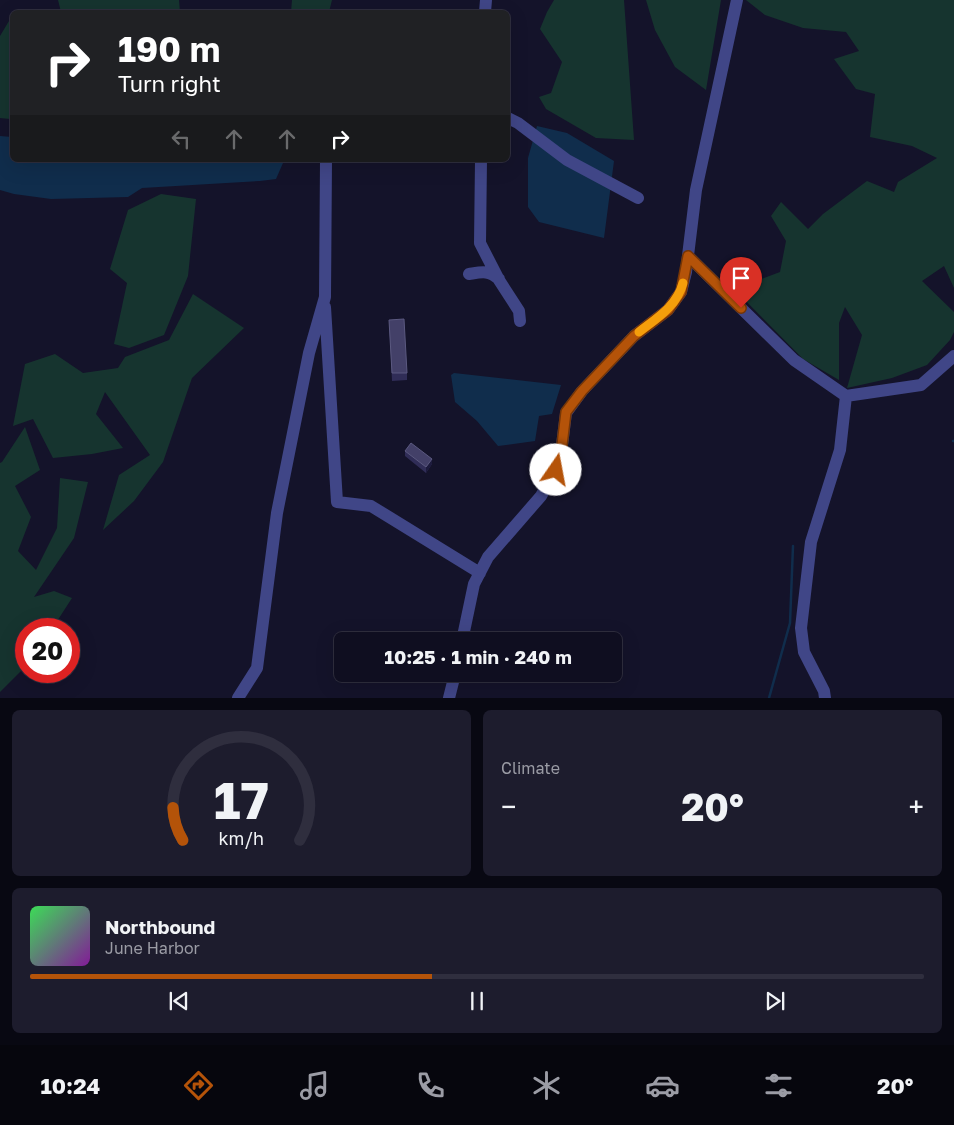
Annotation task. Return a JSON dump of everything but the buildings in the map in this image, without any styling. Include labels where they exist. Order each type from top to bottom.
[{"type":"street","points":[[464,632],[474,584],[488,557],[541,496],[556,470],[562,445],[566,412],[582,391],[634,336],[668,310],[681,292],[688,256],[696,190],[738,0]]},
{"type":"street","points":[[510,119],[567,160],[638,198]]},
{"type":"street","points":[[326,162],[325,297],[337,502],[371,506],[480,573]]},
{"type":"street","points":[[481,162],[480,243],[518,311],[520,321]]},
{"type":"street","points":[[688,256],[794,360],[846,396],[922,386],[954,356]]},
{"type":"street","points":[[469,274],[484,271],[490,272],[499,280]]},
{"type":"street","points":[[238,698],[257,668],[277,513],[309,354],[325,297]]},
{"type":"street","points":[[825,698],[824,691],[804,652],[801,628],[811,542],[840,450],[846,396]]},
{"type":"street","points":[[449,698],[453,682]]},
{"type":"green space","points":[[58,0],[179,0],[180,10],[60,10]]},
{"type":"green space","points":[[292,0],[332,0],[330,10],[291,10]]},
{"type":"green space","points":[[554,0],[624,0],[634,140],[596,138],[546,109],[539,97],[551,93],[562,62],[540,29]]},
{"type":"green space","points":[[646,0],[721,0],[706,90],[675,67],[655,30]]},
{"type":"green space","points":[[746,0],[954,0],[954,288],[944,266],[922,281],[954,312],[954,332],[950,340],[927,365],[892,378],[847,388],[862,335],[845,307],[839,323],[839,380],[803,359],[734,289],[780,272],[786,241],[771,216],[781,202],[808,229],[823,214],[867,181],[894,192],[898,182],[937,158],[912,146],[870,137],[875,94],[856,89],[834,59],[859,51],[846,32],[803,28],[765,15]]},
{"type":"green space","points":[[10,19],[10,119],[0,118],[0,36]]},
{"type":"green space","points":[[161,194],[196,199],[188,276],[164,335],[129,348],[114,344],[127,283],[110,269],[128,210]]},
{"type":"green space","points":[[193,294],[244,328],[192,378],[163,462],[134,501],[103,530],[119,475],[150,455],[105,392],[96,414],[123,448],[92,454],[53,458],[33,419],[13,426],[25,364],[55,354],[83,373],[118,368],[125,357],[169,340]]},
{"type":"green space","points":[[25,427],[40,470],[15,486],[31,517],[18,551],[36,570],[57,528],[60,478],[88,482],[74,538],[34,597],[54,591],[72,598],[59,618],[15,618],[15,677],[0,692],[0,463]]},
{"type":"water","points":[[537,126],[567,133],[614,161],[604,238],[539,222],[528,207],[528,158]]},
{"type":"water","points":[[0,136],[10,137],[10,162],[283,163],[276,179],[142,188],[128,197],[51,199],[14,194],[0,190]]},
{"type":"water","points":[[454,373],[561,385],[552,414],[539,416],[535,441],[498,446],[477,421],[455,402],[451,375]]},
{"type":"waterway","points":[[769,698],[790,623],[793,546]]},
{"type":"slow traffic","points":[[639,332],[668,310],[681,292],[683,283]]},
{"type":"route","points":[[556,470],[562,445],[566,412],[582,391],[634,336],[668,310],[681,292],[688,256],[741,308]]}]
